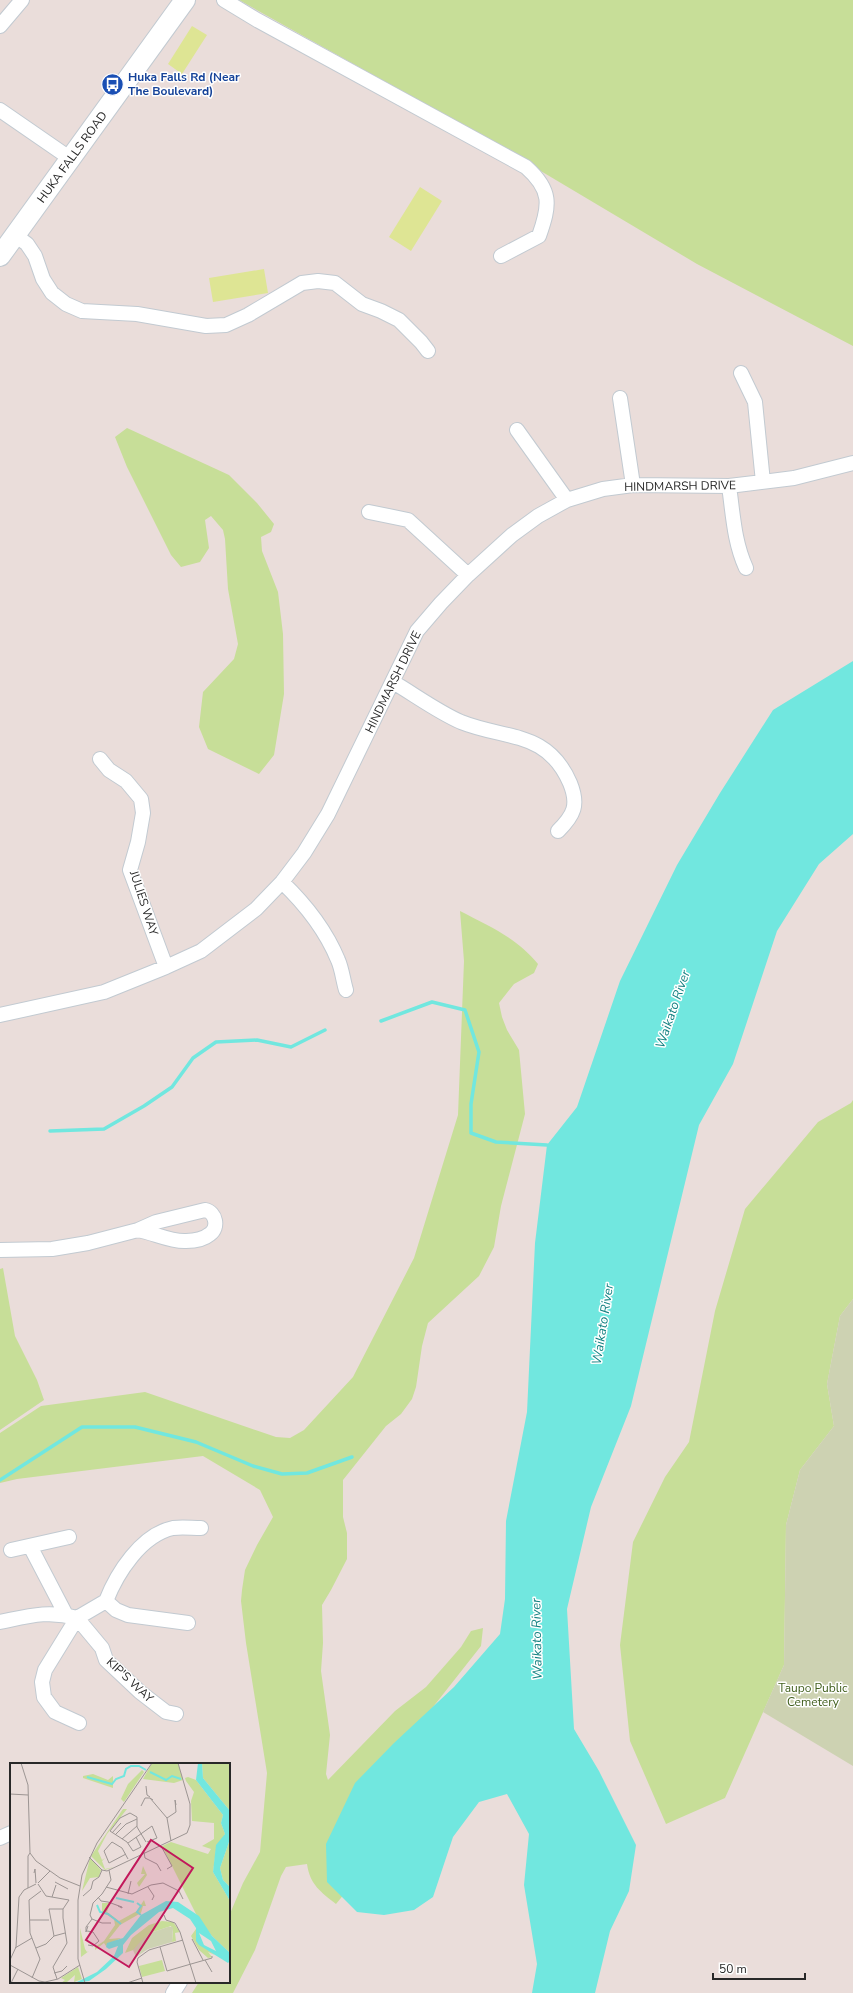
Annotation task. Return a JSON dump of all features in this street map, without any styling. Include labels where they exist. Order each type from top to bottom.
[{"type":"street","points":[[0,26],[22,0]]},
{"type":"street","name":"HUKA FALLS ROAD","points":[[0,256],[185,0]]},
{"type":"street","points":[[224,0],[257,20],[526,167],[538,178],[548,198],[547,210],[539,236],[501,256]]},
{"type":"street","points":[[0,110],[71,159]]},
{"type":"street","points":[[15,235],[27,244],[35,256],[43,279],[52,293],[66,304],[82,311],[137,314],[206,326],[226,325],[248,316],[302,284],[318,281],[335,283],[362,304],[399,320],[428,351]]},
{"type":"street","points":[[740,373],[755,402],[763,482]]},
{"type":"street","points":[[620,398],[633,485]]},
{"type":"street","points":[[517,430],[567,500]]},
{"type":"street","name":"HINDMARSH DRIVE","points":[[0,1014],[104,992],[166,967],[201,951],[256,909],[282,882],[304,853],[328,814],[417,631],[441,603],[468,576],[512,535],[538,516],[567,500],[603,489],[633,485],[729,486],[794,478],[853,463]]},
{"type":"street","points":[[729,486],[736,540],[739,553],[746,568]]},
{"type":"street","points":[[369,512],[408,520],[468,576]]},
{"type":"street","points":[[393,682],[461,721],[519,737],[537,745],[551,754],[562,766],[575,795],[573,815],[558,831]]},
{"type":"street","name":"JULIES WAY","points":[[100,759],[109,770],[126,781],[141,799],[143,813],[138,842],[130,870],[166,967]]},
{"type":"street","points":[[282,882],[295,895],[318,924],[338,960],[346,990]]},
{"type":"street","points":[[0,1250],[52,1249],[88,1243],[138,1230]]},
{"type":"street","points":[[0,1622],[39,1613],[72,1616],[106,1601],[111,1588],[141,1545],[173,1528],[201,1528]]},
{"type":"street","points":[[11,1550],[69,1537]]},
{"type":"street","name":"KIP'S WAY","points":[[30,1546],[72,1616],[102,1648],[106,1660],[140,1692],[166,1712],[176,1714]]},
{"type":"street","points":[[106,1601],[116,1610],[128,1615],[188,1623]]},
{"type":"street","points":[[72,1616],[45,1670],[42,1682],[44,1697],[55,1712],[79,1723]]},
{"type":"street","points":[[0,1838],[10,1833]]},
{"type":"street","points":[[173,1993],[179,1983]]},
{"type":"green space","points":[[239,0],[853,0],[853,346],[697,264],[477,133]]},
{"type":"green space","points":[[192,26],[207,35],[182,74],[168,64]]},
{"type":"green space","points":[[420,187],[442,201],[411,251],[389,237]]},
{"type":"green space","points":[[264,269],[268,293],[213,302],[209,278]]},
{"type":"green space","points":[[127,428],[229,475],[257,503],[274,524],[271,532],[261,537],[262,551],[278,592],[283,634],[284,694],[274,755],[259,774],[208,749],[199,727],[203,692],[234,659],[238,644],[228,589],[225,539],[223,530],[211,516],[205,520],[209,548],[200,562],[181,567],[171,555],[127,467],[115,437]]},
{"type":"green space","points":[[460,911],[502,933],[521,947],[538,964],[534,973],[514,984],[499,1003],[507,1030],[519,1050],[525,1114],[501,1206],[494,1247],[479,1276],[428,1323],[422,1346],[416,1387],[412,1399],[401,1414],[386,1426],[343,1480],[343,1517],[347,1533],[347,1559],[322,1605],[323,1643],[321,1671],[330,1735],[326,1774],[328,1780],[395,1711],[426,1687],[461,1647],[471,1631],[483,1628],[481,1646],[359,1801],[354,1882],[336,1904],[321,1892],[314,1883],[308,1871],[307,1864],[286,1867],[281,1876],[255,1950],[233,1993],[192,1993],[198,1983],[230,1983],[230,1914],[243,1883],[260,1852],[267,1773],[246,1643],[241,1601],[245,1570],[273,1517],[260,1490],[203,1456],[17,1479],[0,1483],[0,1433],[41,1406],[145,1392],[276,1437],[290,1438],[304,1430],[353,1377],[414,1258],[458,1115],[464,961]]},
{"type":"green space","points":[[853,1100],[853,1299],[840,1316],[827,1384],[834,1426],[800,1470],[786,1525],[784,1665],[725,1798],[666,1824],[630,1741],[620,1645],[633,1542],[665,1477],[689,1442],[715,1311],[745,1209],[818,1122],[851,1103]]},
{"type":"green space","points":[[3,1268],[15,1336],[37,1380],[44,1400],[0,1430],[0,1269]]},
{"type":"green space","name":"Taupo Public Cemetery","points":[[853,1299],[853,1766],[763,1712],[784,1665],[786,1525],[800,1470],[834,1426],[827,1384],[840,1316]]},
{"type":"water","name":"Waikato River","points":[[853,661],[853,834],[819,864],[777,931],[733,1064],[699,1125],[631,1406],[591,1507],[567,1609],[574,1729],[599,1771],[636,1845],[629,1891],[610,1931],[595,1993],[532,1993],[537,1964],[524,1885],[529,1834],[507,1794],[479,1802],[453,1837],[433,1897],[414,1910],[384,1915],[357,1912],[327,1882],[326,1844],[355,1783],[394,1743],[454,1687],[500,1634],[505,1599],[506,1521],[527,1412],[535,1243],[547,1145],[577,1107],[620,981],[677,865],[720,793],[773,710]]},
{"type":"waterway","points":[[381,1021],[432,1002],[465,1010],[479,1052],[471,1104],[471,1133],[496,1142],[547,1145]]},
{"type":"waterway","points":[[50,1131],[104,1129],[144,1106],[172,1087],[193,1058],[216,1042],[257,1040],[291,1047],[325,1030]]},
{"type":"waterway","points":[[0,1480],[82,1427],[135,1427],[196,1442],[253,1466],[282,1474],[307,1473],[352,1457]]},
{"type":"place","name":"Huka Falls Rd (Near The Boulevard)","points":[[113,84]]}]
